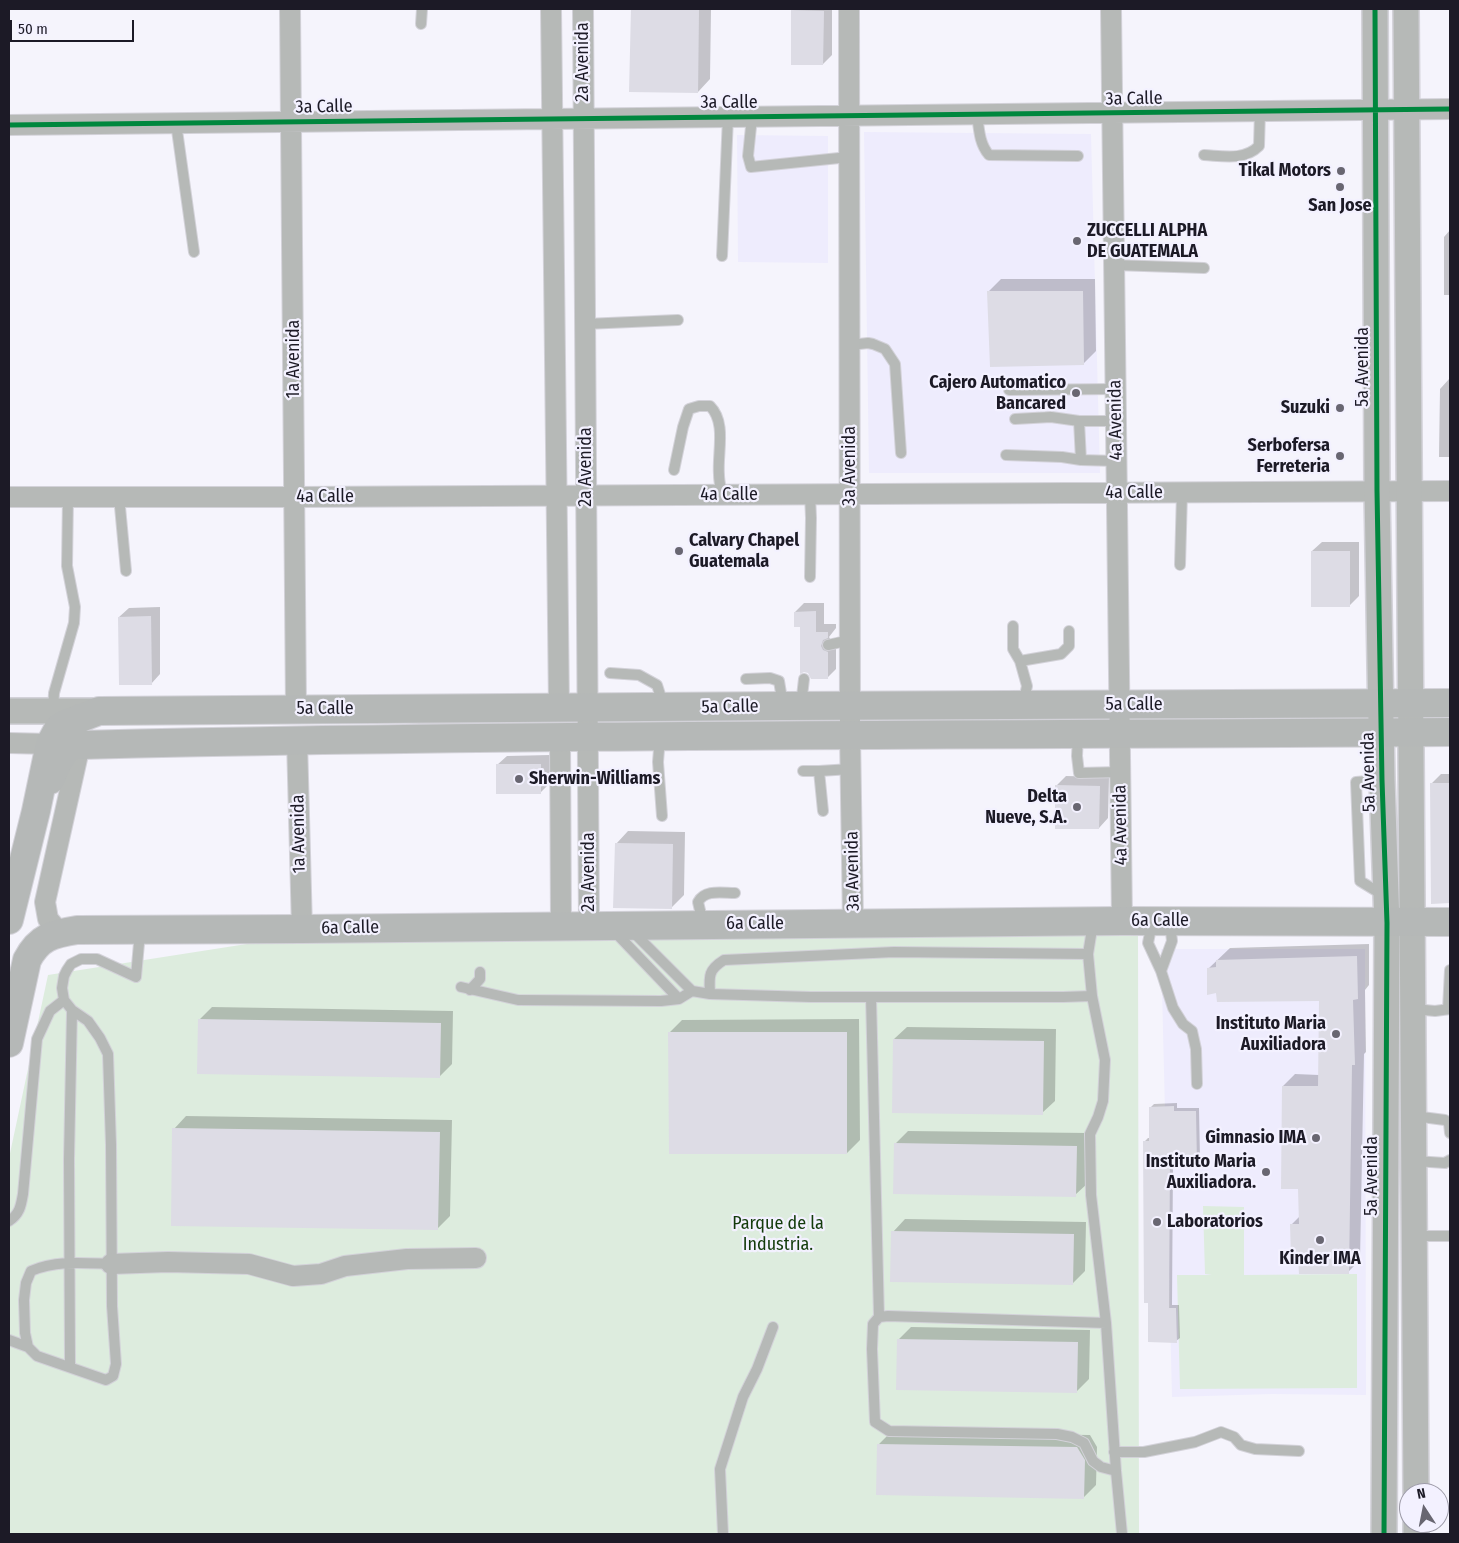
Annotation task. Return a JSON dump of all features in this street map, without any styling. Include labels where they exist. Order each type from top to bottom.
[{"type":"main road","name":"5a Calle","points":[[99,711],[1450,703]]},
{"type":"main road","points":[[9,920],[36,811],[67,751],[58,729],[65,724],[99,711]]},
{"type":"main road","name":"5a Calle","points":[[67,751],[297,740],[588,736],[1450,732]]},
{"type":"main road","name":"6a Calle","points":[[9,1043],[30,953],[46,937],[77,930],[1093,922],[1395,914],[1450,922]]},
{"type":"street","name":"1a Avenida","points":[[290,9],[296,710]]},
{"type":"street","name":"2a Avenida","points":[[551,9],[559,708]]},
{"type":"street","name":"2a Avenida","points":[[583,9],[588,736],[608,925]]},
{"type":"street","name":"3a Avenida","points":[[849,9],[850,735],[854,923]]},
{"type":"street","name":"4a Avenida","points":[[1111,9],[1122,921]]},
{"type":"street","points":[[1375,13],[1406,13]]},
{"type":"street","name":"5a Avenida","points":[[1375,13],[1377,492],[1382,780],[1395,914],[1412,1009],[1416,1483]]},
{"type":"street","name":"5a Avenida","points":[[1384,1534],[1395,914],[1410,732],[1406,13]]},
{"type":"street","name":"3a Calle","points":[[9,125],[1450,110]]},
{"type":"street","name":"4a Calle","points":[[9,497],[1450,491]]},
{"type":"street","name":"5a Calle","points":[[9,711],[99,711]]},
{"type":"street","name":"2a Avenida","points":[[560,737],[561,926]]},
{"type":"street","name":"1a Avenida","points":[[297,740],[302,929]]},
{"type":"street","name":"5a Calle","points":[[9,743],[67,751]]},
{"type":"street","points":[[60,933],[48,919],[45,902],[67,751]]},
{"type":"street","points":[[111,1264],[168,1262],[249,1264],[293,1276],[321,1274],[346,1266],[407,1259],[476,1258]]},
{"type":"lane","points":[[421,24],[422,9]]},
{"type":"lane","points":[[1204,155],[1241,156],[1252,153],[1259,146],[1260,112]]},
{"type":"lane","points":[[978,114],[980,142],[983,149],[989,155],[1078,156]]},
{"type":"lane","points":[[722,256],[728,117]]},
{"type":"lane","points":[[752,117],[748,156],[751,167],[849,158]]},
{"type":"lane","points":[[176,123],[194,252]]},
{"type":"lane","points":[[1114,265],[1204,268]]},
{"type":"lane","points":[[585,324],[678,320]]},
{"type":"lane","points":[[850,345],[868,343],[885,349],[895,364],[901,452]]},
{"type":"lane","points":[[1009,390],[1116,388]]},
{"type":"lane","points":[[674,470],[682,427],[689,409],[699,406],[710,406],[716,412],[719,423],[719,475],[722,495]]},
{"type":"lane","points":[[1015,419],[1051,417],[1079,421],[1116,421]]},
{"type":"lane","points":[[1079,421],[1081,460]]},
{"type":"lane","points":[[1006,455],[1116,461]]},
{"type":"lane","points":[[1180,565],[1182,493]]},
{"type":"lane","points":[[810,494],[810,577]]},
{"type":"lane","points":[[53,711],[54,693],[74,623],[75,607],[67,566],[68,496]]},
{"type":"lane","points":[[119,496],[126,571]]},
{"type":"lane","points":[[1013,626],[1013,649],[1020,661],[1027,686],[1023,706]]},
{"type":"lane","points":[[1020,661],[1061,654],[1069,646],[1069,631]]},
{"type":"lane","points":[[828,645],[850,640]]},
{"type":"lane","points":[[610,673],[639,674],[657,685],[664,708]]},
{"type":"lane","points":[[746,679],[770,678],[779,681],[792,706]]},
{"type":"lane","points":[[792,706],[804,679]]},
{"type":"lane","points":[[1078,734],[1077,756],[1079,773],[1120,772]]},
{"type":"lane","points":[[660,736],[658,762],[662,816]]},
{"type":"lane","points":[[803,770],[851,769]]},
{"type":"lane","points":[[819,771],[824,811]]},
{"type":"lane","points":[[703,924],[698,902],[701,897],[710,893],[735,893]]},
{"type":"lane","points":[[1161,921],[1172,941],[1161,971]]},
{"type":"lane","points":[[1161,921],[1148,943],[1161,971],[1174,1008],[1183,1024],[1192,1031],[1196,1048],[1197,1084]]},
{"type":"lane","points":[[1093,922],[1088,954],[1092,996],[1105,1060],[1103,1101],[1090,1134],[1091,1194],[1106,1323],[1114,1452],[1122,1534]]},
{"type":"lane","points":[[608,925],[692,991],[710,994],[811,998],[1092,996]]},
{"type":"lane","points":[[608,925],[679,999]]},
{"type":"lane","points":[[9,1340],[28,1347],[37,1356],[106,1380],[113,1376],[116,1364],[112,1306],[111,1145],[108,1054],[88,1021],[72,1010],[64,1000],[62,988],[64,976],[71,964],[81,959],[97,958],[138,981],[140,929]]},
{"type":"lane","points":[[710,994],[710,974],[715,966],[724,960],[894,952],[1088,954]]},
{"type":"lane","points":[[1412,1009],[1449,1009],[1450,970]]},
{"type":"lane","points":[[480,972],[480,980],[465,988],[518,1000],[661,1001],[679,999],[692,991]]},
{"type":"lane","points":[[871,997],[879,1317],[873,1324],[872,1349],[875,1422],[889,1431],[1057,1434],[1084,1443],[1093,1461],[1101,1467],[1116,1471]]},
{"type":"lane","points":[[9,1221],[20,1210],[23,1194],[37,1039],[50,1011],[64,1000]]},
{"type":"lane","points":[[70,1367],[69,1263],[72,1010]]},
{"type":"lane","points":[[1413,1116],[1444,1120],[1449,1123],[1450,1133]]},
{"type":"lane","points":[[1414,1161],[1445,1163],[1450,1160]]},
{"type":"lane","points":[[1414,1236],[1450,1236]]},
{"type":"lane","points":[[28,1347],[25,1333],[24,1300],[26,1283],[31,1271],[42,1266],[69,1263],[111,1264]]},
{"type":"lane","points":[[879,1317],[898,1316],[1106,1323]]},
{"type":"lane","points":[[723,1534],[720,1469],[743,1397],[757,1369],[773,1327]]},
{"type":"lane","points":[[1114,1452],[1144,1452],[1171,1448],[1195,1442],[1221,1432],[1234,1437],[1242,1445],[1255,1449],[1299,1451]]},
{"type":"shaded area","points":[[864,132],[1091,134],[1100,473],[869,473]]},
{"type":"shaded area","points":[[737,135],[828,136],[828,263],[738,262]]},
{"type":"shaded area","name":"Instituto Maria Auxiliadora.","points":[[1161,949],[1365,949],[1366,1395],[1272,1394],[1172,1397]]},
{"type":"green space","name":"Parque de la Industria.","points":[[1138,934],[1139,1534],[9,1534],[9,1158],[48,975],[298,936]]},
{"type":"green space","points":[[1203,1206],[1244,1207],[1244,1275],[1357,1274],[1357,1388],[1180,1389],[1177,1275],[1212,1275],[1205,1274]]},
{"type":"building","points":[[631,9],[699,9],[698,93],[629,92]]},
{"type":"building","points":[[791,10],[824,11],[823,65],[791,65]]},
{"type":"building","points":[[987,291],[1083,291],[1084,365],[990,367]]},
{"type":"building","points":[[1311,551],[1350,551],[1350,607],[1311,607]]},
{"type":"building","points":[[816,611],[816,632],[828,632],[828,638],[823,640],[821,646],[823,650],[828,652],[828,679],[811,679],[808,673],[800,674],[800,627],[794,627],[794,612]]},
{"type":"building","points":[[151,616],[152,685],[119,685],[118,617]]},
{"type":"building","name":"Sherwin-Williams","points":[[496,764],[541,764],[541,794],[496,794]]},
{"type":"building","points":[[1430,783],[1450,783],[1450,903],[1431,904]]},
{"type":"building","name":"Delta Nueve, S.A.","points":[[1055,785],[1100,786],[1099,829],[1055,829]]},
{"type":"building","points":[[615,843],[673,844],[672,909],[613,908]]},
{"type":"building","points":[[1357,956],[1358,999],[1353,1000],[1355,1065],[1352,1065],[1349,1274],[1299,1274],[1298,1258],[1291,1256],[1290,1224],[1299,1224],[1298,1189],[1281,1189],[1282,1086],[1318,1086],[1319,1001],[1217,1002],[1216,993],[1207,995],[1207,968],[1216,967],[1216,960]]},
{"type":"building","points":[[198,1019],[441,1023],[440,1078],[197,1074]]},
{"type":"building","points":[[668,1032],[847,1032],[847,1154],[669,1154]]},
{"type":"building","points":[[893,1039],[1044,1041],[1043,1115],[892,1113]]},
{"type":"building","points":[[1174,1106],[1174,1111],[1196,1111],[1197,1164],[1170,1162],[1169,1308],[1176,1308],[1177,1343],[1148,1342],[1148,1303],[1144,1303],[1143,1141],[1149,1141],[1149,1107]]},
{"type":"building","points":[[172,1128],[440,1132],[438,1230],[171,1226]]},
{"type":"building","points":[[894,1143],[1077,1146],[1076,1197],[893,1194]]},
{"type":"building","points":[[891,1231],[1074,1234],[1073,1285],[890,1282]]},
{"type":"building","points":[[897,1339],[1078,1342],[1077,1393],[896,1390]]},
{"type":"building","points":[[877,1444],[1077,1447],[1085,1460],[1084,1499],[876,1495]]},
{"type":"cycle path","points":[[1375,9],[1377,491],[1382,780],[1387,923],[1384,1534]]},
{"type":"cycle path","points":[[9,125],[1450,109]]},
{"type":"place","name":"Tikal Motors","points":[[1341,171]]},
{"type":"place","name":"San Jose","points":[[1340,187]]},
{"type":"place","name":"ZUCCELLI ALPHA DE GUATEMALA","points":[[1077,241]]},
{"type":"place","name":"Cajero Automatico Bancared","points":[[1076,393]]},
{"type":"place","name":"Suzuki","points":[[1340,408]]},
{"type":"place","name":"Serbofersa Ferreteria","points":[[1340,456]]},
{"type":"place","name":"Calvary Chapel Guatemala","points":[[679,551]]},
{"type":"place","name":"Sherwin-Williams","points":[[519,779]]},
{"type":"place","name":"Delta Nueve, S.A.","points":[[1077,807]]},
{"type":"place","name":"Instituto Maria Auxiliadora","points":[[1336,1034]]},
{"type":"place","name":"Gimnasio IMA","points":[[1316,1138]]},
{"type":"place","name":"Instituto Maria Auxiliadora.","points":[[1266,1172]]},
{"type":"place","name":"Laboratorios","points":[[1157,1222]]},
{"type":"place","name":"Kinder IMA","points":[[1320,1240]]}]
